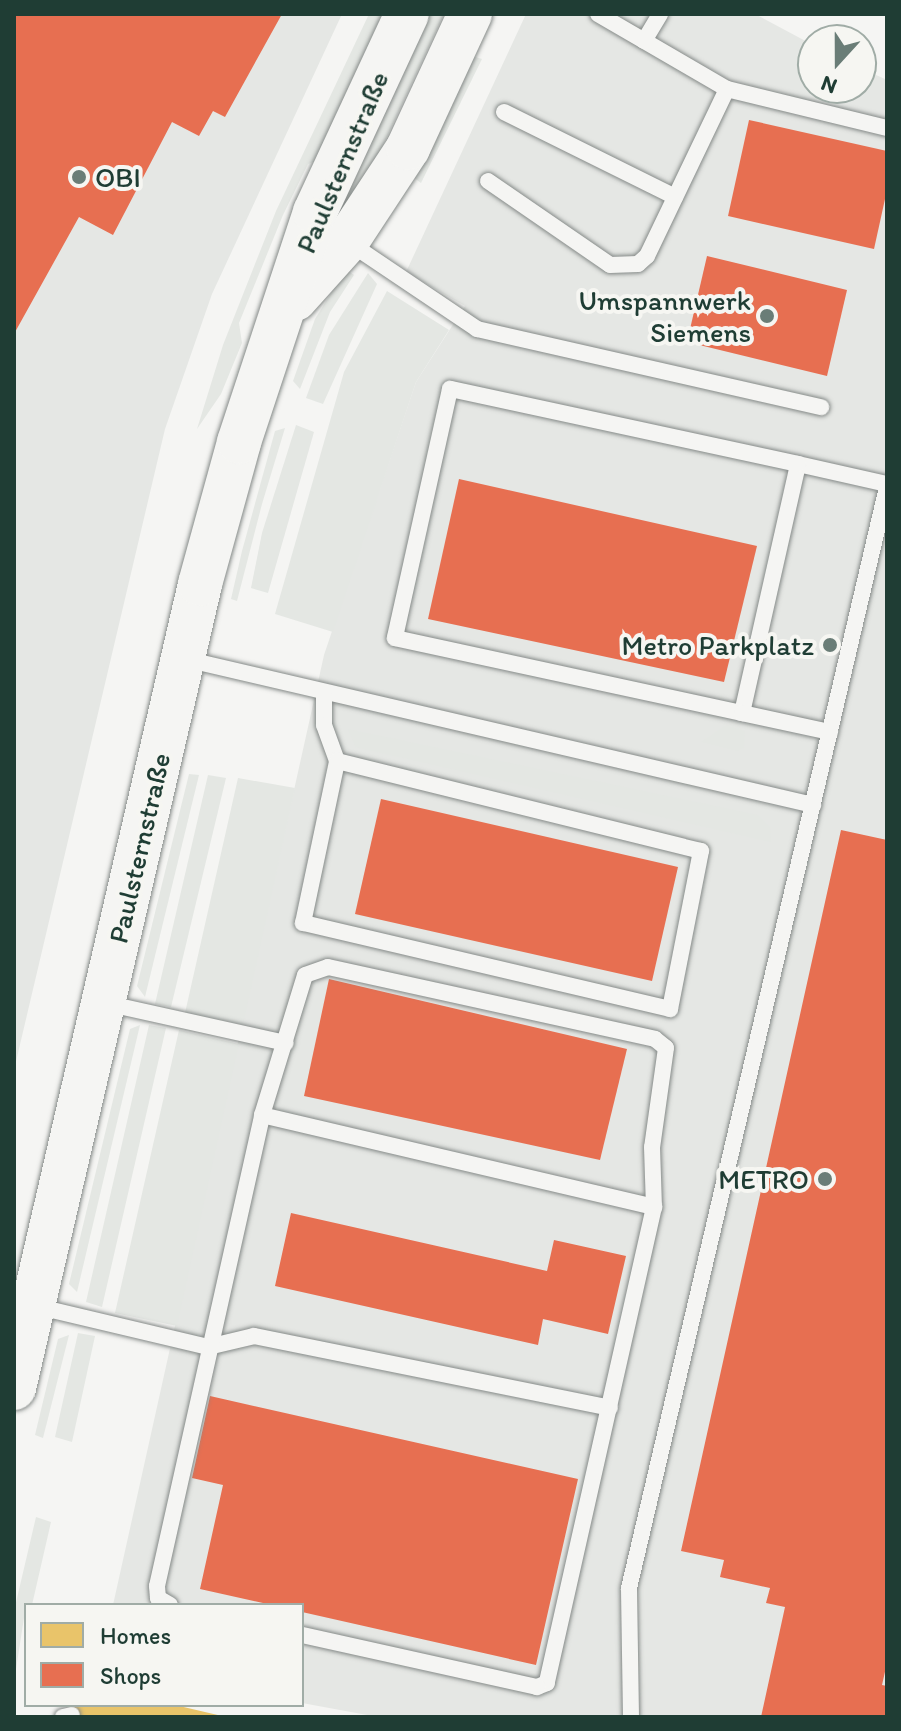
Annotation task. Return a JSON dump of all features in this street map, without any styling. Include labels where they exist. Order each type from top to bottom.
[{"type":"main road","name":"Paulsternstraße","points":[[16,1374],[184,658],[239,442],[315,212],[407,14]]},
{"type":"main road","name":"Paulsternstraße","points":[[283,313],[347,241],[408,148],[470,14]]},
{"type":"lane","points":[[598,14],[727,89],[887,128]]},
{"type":"lane","points":[[644,41],[660,14]]},
{"type":"lane","points":[[488,181],[610,265],[643,261],[727,89]]},
{"type":"lane","points":[[504,112],[675,197]]},
{"type":"lane","points":[[347,241],[477,329],[821,407]]},
{"type":"lane","points":[[631,1717],[629,1588],[813,805],[830,732],[887,486],[450,389],[395,638],[830,732]]},
{"type":"lane","points":[[742,713],[798,464]]},
{"type":"lane","points":[[184,658],[324,694],[813,805]]},
{"type":"lane","points":[[324,694],[324,725],[337,761],[303,923],[670,1009],[701,851],[337,761]]},
{"type":"lane","points":[[167,1603],[158,1598],[157,1586],[208,1347],[262,1115],[305,975],[328,967],[655,1039],[666,1048],[652,1147],[654,1207],[547,1683],[537,1687],[304,1635]]},
{"type":"lane","points":[[104,1002],[286,1043]]},
{"type":"lane","points":[[262,1115],[654,1207]]},
{"type":"lane","points":[[33,1305],[208,1347],[254,1336],[610,1408]]},
{"type":"shaded area","points":[[14,14],[342,14],[212,294],[165,429],[14,1070]]},
{"type":"shaded area","points":[[369,14],[389,14],[322,159],[308,164],[283,215],[239,323],[242,343],[221,394],[197,429],[223,345],[276,211]]},
{"type":"shaded area","points":[[425,14],[444,14],[372,169],[335,221]]},
{"type":"shaded area","points":[[526,14],[755,14],[797,36],[797,104],[877,104],[877,75],[887,80],[887,1717],[378,1717],[304,1703],[304,1603],[113,1603],[324,655],[416,382],[465,306],[406,272]]},
{"type":"shaded area","points":[[472,56],[482,59],[421,183],[413,177]]},
{"type":"shaded area","points":[[346,269],[354,275],[330,312],[300,389],[293,381],[315,319]]},
{"type":"shaded area","points":[[368,273],[377,284],[323,404],[306,398],[329,335]]},
{"type":"shaded area","points":[[387,291],[449,330],[416,382],[333,632],[275,614],[344,372]]},
{"type":"shaded area","points":[[296,425],[314,432],[268,593],[251,588],[262,533]]},
{"type":"shaded area","points":[[285,428],[237,601],[231,599],[275,431]]},
{"type":"shaded area","points":[[726,725],[745,731],[744,748],[737,751],[701,742]]},
{"type":"shaded area","points":[[348,729],[758,815],[770,827],[771,842],[355,747]]},
{"type":"shaded area","points":[[189,774],[199,775],[145,997],[137,986]]},
{"type":"shaded area","points":[[208,775],[226,778],[171,1007],[155,1004]]},
{"type":"shaded area","points":[[238,778],[295,788],[243,1025],[185,1013]]},
{"type":"shaded area","points":[[140,1025],[77,1292],[69,1284],[130,1029]]},
{"type":"shaded area","points":[[149,1025],[166,1028],[102,1307],[86,1302]]},
{"type":"shaded area","points":[[179,1030],[239,1044],[177,1326],[115,1313]]},
{"type":"shaded area","points":[[78,1333],[95,1336],[72,1442],[55,1437]]},
{"type":"shaded area","points":[[69,1335],[43,1438],[35,1435],[58,1339]]},
{"type":"shaded area","points":[[36,1517],[51,1522],[32,1603],[24,1603],[14,1682],[14,1611]]},
{"type":"building: Homes","points":[[74,1707],[184,1707],[222,1716],[71,1717]]},
{"type":"building: Shops","name":"OBI","points":[[14,14],[282,14],[225,117],[213,111],[199,136],[172,122],[113,235],[79,217],[14,334]]},
{"type":"building: Shops","points":[[749,120],[887,151],[887,190],[874,249],[728,216]]},
{"type":"building: Shops","name":"Umspannwerk Siemens","points":[[707,256],[847,290],[827,376],[687,342]]},
{"type":"building: Shops","points":[[459,479],[757,546],[724,682],[428,619]]},
{"type":"building: Shops","points":[[381,799],[678,867],[652,981],[355,914]]},
{"type":"building: Shops","name":"METRO","points":[[841,830],[887,840],[887,1663],[882,1685],[887,1686],[887,1717],[761,1717],[785,1607],[766,1603],[770,1588],[720,1577],[724,1560],[681,1551]]},
{"type":"building: Shops","points":[[329,979],[627,1049],[600,1160],[304,1096]]},
{"type":"building: Shops","points":[[291,1213],[547,1271],[554,1240],[626,1256],[608,1334],[543,1319],[538,1345],[275,1286]]},
{"type":"building: Shops","points":[[210,1396],[578,1479],[536,1665],[304,1612],[304,1603],[263,1603],[200,1589],[223,1485],[192,1478]]},
{"type":"place","name":"OBI","points":[[79,177]]},
{"type":"place","name":"Umspannwerk Siemens","points":[[767,316]]},
{"type":"place","name":"Metro Parkplatz","points":[[830,645]]},
{"type":"place","name":"METRO","points":[[825,1179]]}]
